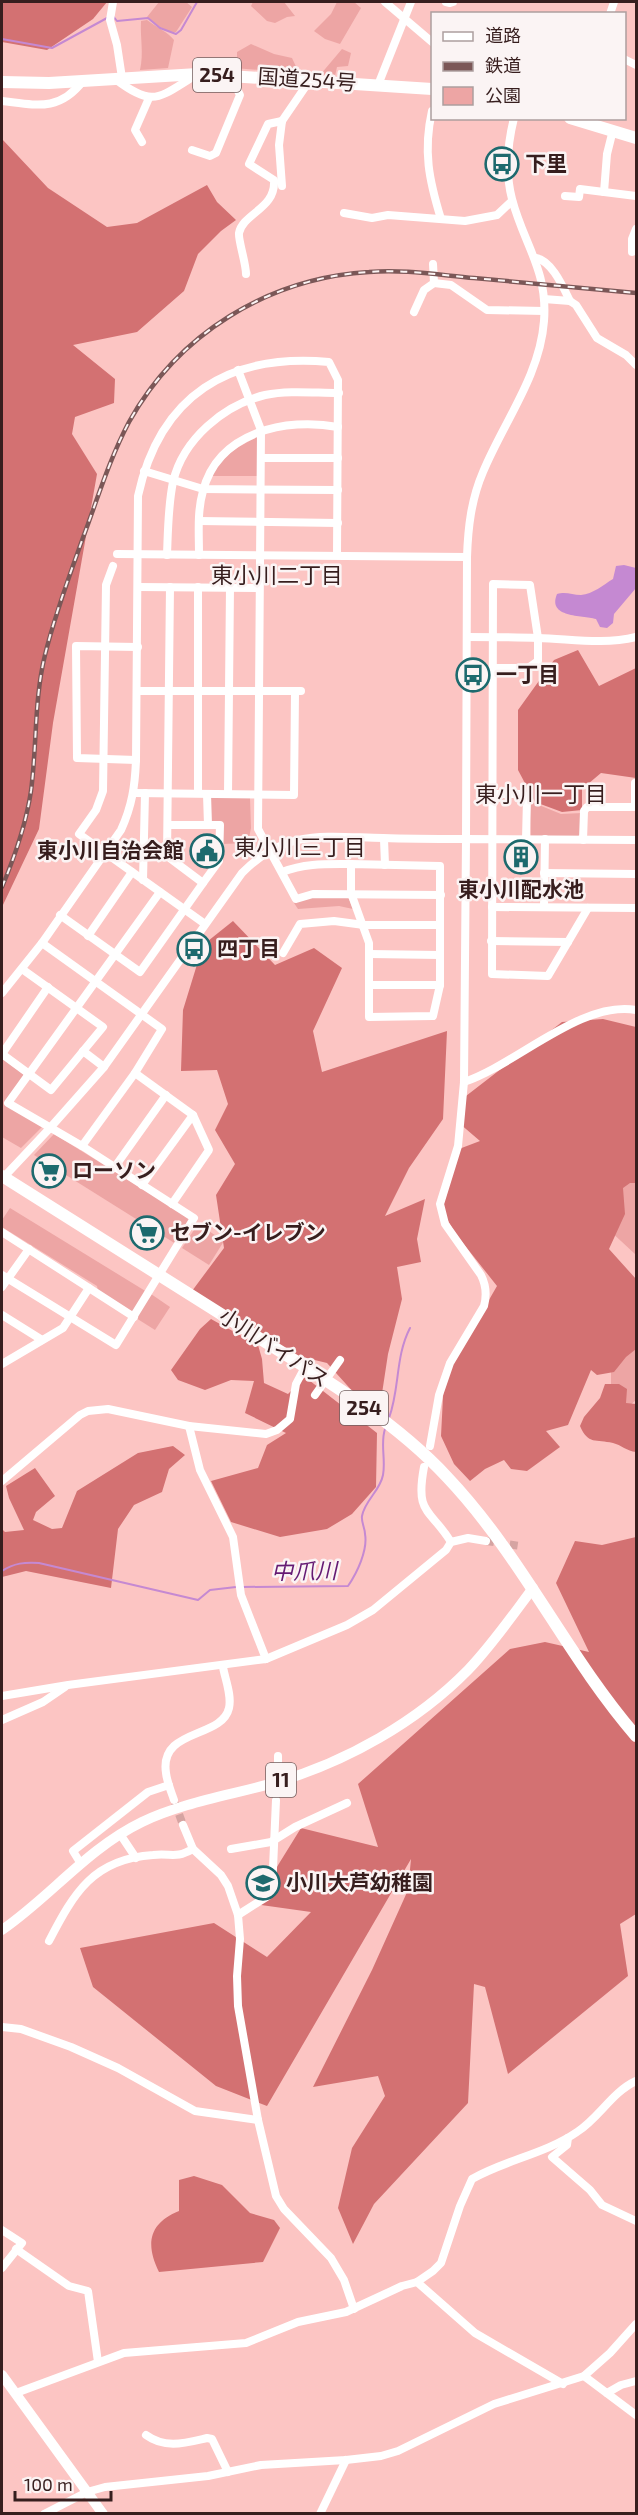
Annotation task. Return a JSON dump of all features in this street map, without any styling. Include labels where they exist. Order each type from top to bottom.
[{"type":"highway","name":"国道254号","points":[[2,82],[83,81],[198,74],[431,89]]},
{"type":"highway","points":[[577,120],[636,138]]},
{"type":"highway","name":"小川バイパス","points":[[2,1178],[305,1367],[357,1402],[427,1456],[491,1528],[588,1673],[636,1736]]},
{"type":"main road","name":"11","points":[[2,1930],[120,1834],[162,1813],[278,1782],[327,1764],[381,1736],[430,1703],[467,1670],[499,1634],[533,1588]]},
{"type":"main road","points":[[2,2375],[103,2514]]},
{"type":"street","points":[[113,2],[110,20],[117,45],[119,78],[136,94],[149,98],[160,96],[198,74]]},
{"type":"street","points":[[385,2],[431,41]]},
{"type":"street","points":[[378,85],[411,2]]},
{"type":"street","points":[[446,2],[453,2]]},
{"type":"street","points":[[192,150],[210,156],[216,153],[240,95],[236,87],[238,75]]},
{"type":"street","points":[[282,186],[279,145],[282,122],[310,80]]},
{"type":"street","points":[[2,101],[47,106],[74,92],[83,81]]},
{"type":"street","points":[[142,142],[135,130],[149,98]]},
{"type":"street","points":[[431,117],[427,141],[429,181],[441,219]]},
{"type":"street","points":[[429,1446],[439,1395],[450,1363],[479,1315],[486,1298],[482,1275],[445,1224],[440,1204],[458,1146],[464,1082],[469,525],[476,492],[487,464],[534,366],[541,342],[544,311],[536,258],[512,201],[507,161],[514,120]]},
{"type":"street","points":[[246,274],[246,262],[239,234],[242,225],[266,204],[275,190],[274,180],[249,164],[268,124],[282,122]]},
{"type":"street","points":[[604,192],[607,154],[613,130]]},
{"type":"street","points":[[565,196],[579,197],[580,189],[636,196]]},
{"type":"street","points":[[344,213],[372,218],[388,215],[465,221],[494,216],[512,201]]},
{"type":"street","points":[[632,252],[632,239],[636,229]]},
{"type":"street","points":[[536,258],[543,259],[557,277],[570,301],[576,305],[597,339],[626,355],[636,364]]},
{"type":"street","points":[[433,264],[434,283]]},
{"type":"street","points":[[414,312],[424,290],[434,283],[451,285],[479,306],[491,311],[544,311]]},
{"type":"street","points":[[544,299],[570,301]]},
{"type":"street","points":[[2,993],[42,944],[121,830],[130,811],[135,793],[136,760],[138,496],[154,445],[174,414],[200,390],[238,370],[286,360],[329,362],[338,380],[339,393],[338,555]]},
{"type":"street","points":[[238,370],[261,430],[258,828],[296,899],[313,894],[441,895]]},
{"type":"street","points":[[167,555],[169,507],[173,480],[189,447],[202,431],[237,405],[249,400],[289,392],[339,393]]},
{"type":"street","points":[[199,555],[199,521],[203,489],[213,467],[226,452],[242,439],[261,430],[283,426],[338,427]]},
{"type":"street","points":[[261,458],[338,459]]},
{"type":"street","points":[[144,471],[203,489],[338,490]]},
{"type":"street","points":[[199,521],[338,523]]},
{"type":"street","points":[[117,554],[467,557]]},
{"type":"street","points":[[113,566],[106,585],[105,779],[101,800],[78,834],[205,924]]},
{"type":"street","points":[[493,668],[528,668],[538,661],[538,638],[530,585],[493,584],[490,971],[494,976],[548,976],[588,908]]},
{"type":"street","points":[[138,587],[259,588]]},
{"type":"street","points":[[170,587],[167,856],[203,883]]},
{"type":"street","points":[[198,587],[198,691],[203,794],[208,825]]},
{"type":"street","points":[[228,794],[230,587]]},
{"type":"street","points":[[467,637],[601,642],[616,642],[636,637]]},
{"type":"street","points":[[136,760],[77,758],[76,646],[138,647]]},
{"type":"street","points":[[135,793],[294,795],[298,691],[137,691]]},
{"type":"street","points":[[583,840],[586,807],[636,807],[635,783]]},
{"type":"street","points":[[143,880],[144,793]]},
{"type":"street","points":[[492,794],[523,795],[527,798],[526,839]]},
{"type":"street","points":[[60,915],[114,956],[140,972],[219,861],[220,825],[168,825]]},
{"type":"street","points":[[2,1178],[104,1067],[242,873],[257,857],[269,850],[308,837],[636,840]]},
{"type":"street","points":[[384,838],[385,865]]},
{"type":"street","points":[[544,839],[544,907]]},
{"type":"street","points":[[282,872],[300,865],[314,863],[440,866],[440,985],[433,1016],[369,1017],[369,943],[351,893],[351,864]]},
{"type":"street","points":[[88,936],[132,872]]},
{"type":"street","points":[[544,873],[636,874]]},
{"type":"street","points":[[5,1277],[116,1345],[194,1218],[82,1146],[8,1103],[160,892]]},
{"type":"street","points":[[492,907],[636,908]]},
{"type":"street","points":[[283,953],[300,924],[334,921],[364,925],[440,925]]},
{"type":"street","points":[[491,941],[568,942]]},
{"type":"street","points":[[42,944],[162,1029],[135,1073],[82,1146]]},
{"type":"street","points":[[369,954],[440,955]]},
{"type":"street","points":[[22,969],[48,987],[103,1027],[51,1090],[2,1054],[48,987]]},
{"type":"street","points":[[369,986],[440,985]]},
{"type":"street","points":[[464,1082],[482,1076],[567,1026],[589,1017],[624,1008],[636,1011]]},
{"type":"street","points":[[83,1051],[104,1067]]},
{"type":"street","points":[[135,1073],[193,1115],[210,1150],[172,1204]]},
{"type":"street","points":[[114,1168],[166,1095]]},
{"type":"street","points":[[142,1185],[193,1115]]},
{"type":"street","points":[[2,1232],[134,1317]]},
{"type":"street","points":[[2,1287],[5,1277],[29,1249]]},
{"type":"street","points":[[2,1364],[63,1328],[89,1288]]},
{"type":"street","points":[[2,1316],[42,1340]]},
{"type":"street","points":[[315,1395],[340,1360]]},
{"type":"street","points":[[2,1481],[80,1415],[88,1411],[108,1409],[189,1425],[266,1434],[277,1430],[290,1419],[296,1384],[305,1367]]},
{"type":"street","points":[[189,1425],[200,1470],[233,1537],[241,1595],[266,1659]]},
{"type":"street","points":[[424,1467],[421,1489],[424,1508],[451,1542]]},
{"type":"street","points":[[2,1696],[266,1659],[347,1625],[373,1610],[446,1550],[451,1542],[468,1538],[486,1541]]},
{"type":"street","points":[[174,1800],[166,1769],[174,1746],[191,1734],[205,1730],[226,1715],[230,1697],[222,1666]]},
{"type":"street","points":[[2,1720],[43,1702],[68,1685]]},
{"type":"street","points":[[278,1756],[278,1772]]},
{"type":"street","points":[[81,1864],[74,1855],[76,1847],[100,1832],[147,1792],[169,1785]]},
{"type":"street","points":[[238,1915],[272,1891],[276,1800]]},
{"type":"street","points":[[231,1849],[274,1840],[295,1827],[347,1803]]},
{"type":"street","points":[[183,1825],[193,1849],[220,1875],[234,1897],[240,1939],[237,1976],[238,2006],[258,2120],[276,2196],[284,2209],[331,2258],[344,2280],[354,2309]]},
{"type":"street","points":[[120,1834],[136,1858]]},
{"type":"street","points":[[49,1941],[79,1890],[111,1864],[154,1855],[180,1856],[193,1849]]},
{"type":"street","points":[[2,2027],[21,2029],[71,2047],[118,2068],[195,2111],[258,2120]]},
{"type":"street","points":[[16,2393],[124,2353],[246,2343],[298,2322],[354,2309],[402,2286],[417,2282],[434,2271],[441,2263],[460,2206],[472,2179],[568,2138],[587,2125],[624,2088],[636,2081]]},
{"type":"street","points":[[568,2138],[567,2145],[552,2157],[590,2190],[602,2205],[636,2221]]},
{"type":"street","points":[[2,2230],[22,2243],[2,2268]]},
{"type":"street","points":[[16,2249],[69,2286],[87,2291],[98,2362]]},
{"type":"street","points":[[417,2282],[476,2333],[563,2384]]},
{"type":"street","points":[[44,2514],[87,2492],[105,2487],[228,2472],[261,2465],[381,2456],[398,2451],[494,2404],[584,2376],[610,2353],[636,2324]]},
{"type":"street","points":[[584,2376],[636,2415]]},
{"type":"street","points":[[607,2393],[621,2385],[636,2381]]},
{"type":"street","points":[[146,2435],[169,2445],[212,2439],[228,2472]]},
{"type":"street","points":[[320,2514],[346,2460]]},
{"type":"green space","points":[[159,2],[186,2],[192,7],[176,32],[164,30],[147,17]]},
{"type":"green space","points":[[253,2],[284,2],[295,16],[275,23],[267,21],[251,6]]},
{"type":"green space","points":[[337,2],[354,2],[361,8],[340,44],[325,39],[314,31],[331,14]]},
{"type":"green space","points":[[147,20],[174,40],[168,68],[140,70],[141,21]]},
{"type":"green space","points":[[251,44],[274,54],[292,58],[299,73],[233,68],[237,52]]},
{"type":"green space","points":[[342,49],[351,53],[348,66],[337,67],[335,76],[320,75]]},
{"type":"green space","points":[[257,437],[257,476],[212,476],[226,457]]},
{"type":"green space","points":[[210,797],[250,798],[251,828],[248,843],[222,844],[222,823],[210,823]]},
{"type":"green space","points":[[529,801],[561,814],[582,813],[582,833],[578,836],[531,836]]},
{"type":"green space","points":[[314,896],[348,897],[353,909],[339,906],[298,909],[294,903]]},
{"type":"green space","points":[[2,1058],[24,1075],[5,1103],[42,1127],[21,1148],[2,1137]]},
{"type":"green space","points":[[54,1134],[188,1217],[189,1220],[176,1244],[34,1155]]},
{"type":"green space","points":[[636,1179],[636,1270],[635,1254],[608,1229],[623,1183]]},
{"type":"green space","points":[[10,1208],[147,1292],[136,1310],[131,1311],[98,1291],[97,1286],[2,1227],[2,1220]]},
{"type":"green space","points":[[198,1224],[224,1241],[209,1265],[182,1248]]},
{"type":"green space","points":[[151,1294],[170,1307],[155,1330],[136,1318]]},
{"type":"green space","points":[[636,1315],[636,1400],[626,1409],[611,1389],[611,1334]]},
{"type":"shaded area","points":[[2,2],[107,2],[93,19],[47,50],[2,42]]},
{"type":"shaded area","points":[[2,139],[48,188],[107,227],[137,223],[207,185],[217,202],[236,220],[221,231],[198,254],[184,291],[137,332],[73,345],[115,379],[114,403],[75,417],[72,434],[97,474],[53,723],[39,829],[2,907]]},
{"type":"shaded area","points":[[616,566],[636,568],[636,588],[614,614],[613,623],[607,628],[600,627],[596,619],[568,614],[557,607],[555,602],[557,594],[590,593],[613,579]]},
{"type":"shaded area","points":[[578,650],[599,686],[636,668],[636,778],[601,773],[582,789],[582,810],[562,812],[535,802],[518,770],[518,710],[554,660]]},
{"type":"shaded area","points":[[233,921],[275,965],[314,948],[342,968],[313,1031],[322,1072],[447,1031],[443,1119],[409,1168],[385,1216],[425,1199],[417,1239],[421,1262],[397,1267],[402,1299],[388,1354],[381,1400],[355,1394],[327,1363],[294,1355],[192,1291],[224,1248],[216,1195],[235,1164],[215,1130],[228,1104],[217,1070],[181,1071],[183,1010],[203,945]]},
{"type":"shaded area","points":[[603,1019],[636,1027],[636,1183],[630,1183],[623,1188],[625,1214],[609,1249],[636,1279],[636,1349],[614,1372],[597,1375],[591,1370],[568,1425],[546,1431],[560,1447],[527,1471],[511,1469],[504,1460],[485,1469],[470,1481],[454,1464],[441,1436],[444,1378],[497,1286],[455,1233],[442,1210],[459,1149],[480,1141],[459,1123],[466,1096],[562,1022]]},
{"type":"shaded area","points":[[211,1319],[258,1345],[264,1383],[288,1394],[305,1377],[377,1433],[376,1487],[352,1514],[327,1529],[280,1537],[231,1522],[211,1481],[258,1468],[267,1445],[286,1433],[245,1413],[254,1381],[231,1380],[205,1390],[178,1380],[171,1370],[200,1329]]},
{"type":"shaded area","points":[[605,1384],[619,1384],[627,1389],[626,1403],[636,1404],[636,1452],[613,1443],[589,1439],[580,1426],[584,1417],[600,1398]]},
{"type":"shaded area","points":[[173,1446],[185,1455],[169,1469],[162,1492],[134,1505],[118,1529],[111,1588],[26,1571],[2,1577],[2,1529],[5,1532],[24,1530],[6,1486],[35,1468],[55,1496],[36,1512],[33,1520],[52,1529],[62,1528],[77,1491],[138,1453]]},
{"type":"shaded area","points":[[636,1537],[636,1914],[620,1924],[628,1976],[508,2074],[485,1987],[474,1984],[468,2103],[374,2204],[353,2244],[338,2208],[352,2148],[385,2096],[378,2076],[313,2087],[372,1970],[408,1890],[411,1859],[267,2106],[216,2086],[93,1987],[80,1948],[214,1923],[267,1957],[311,1912],[254,1904],[301,1828],[378,1847],[358,1784],[510,1649],[545,1642],[589,1652],[556,1583],[575,1541],[602,1545]]},
{"type":"shaded area","points":[[194,2176],[222,2185],[250,2213],[274,2220],[280,2228],[263,2262],[159,2272],[152,2252],[152,2236],[161,2222],[179,2211],[179,2180]]},
{"type":"waterway","points":[[113,16],[117,21],[148,18],[160,28],[176,34],[181,30],[197,2]]},
{"type":"waterway","points":[[2,39],[52,48],[107,18]]},
{"type":"waterway","name":"中爪川","points":[[389,1418],[402,1350],[410,1328]]},
{"type":"waterway","name":"中爪川","points":[[242,1587],[348,1586],[358,1568],[365,1547],[362,1518],[364,1510],[383,1475],[385,1429]]},
{"type":"waterway","name":"中爪川","points":[[2,1571],[20,1564],[39,1563],[198,1600],[210,1590],[236,1587]]},
{"type":"tunnel","points":[[486,1541],[520,1546]]},
{"type":"tunnel","points":[[276,1800],[277,1778]]},
{"type":"tunnel","points":[[175,1803],[183,1825]]},
{"type":"railway","points":[[2,887],[20,840],[29,803],[41,672],[58,609],[122,436],[149,391],[173,362],[200,337],[230,316],[262,299],[296,286],[332,277],[382,271],[408,272],[636,293]]},
{"type":"place","name":"下里","points":[[502,164]]},
{"type":"place","name":"一丁目","points":[[473,675]]},
{"type":"place","name":"東小川自治会館","points":[[207,851]]},
{"type":"place","name":"東小川配水池","points":[[521,857]]},
{"type":"place","name":"四丁目","points":[[194,949]]},
{"type":"place","name":"ローソン","points":[[49,1171]]},
{"type":"place","name":"セブン-イレブン","points":[[147,1233]]},
{"type":"place","name":"小川大芦幼稚園","points":[[263,1883]]},
{"type":"district","name":"東小川二丁目","points":[[277,575]]},
{"type":"district","name":"東小川一丁目","points":[[541,794]]},
{"type":"district","name":"東小川三丁目","points":[[300,847]]}]
